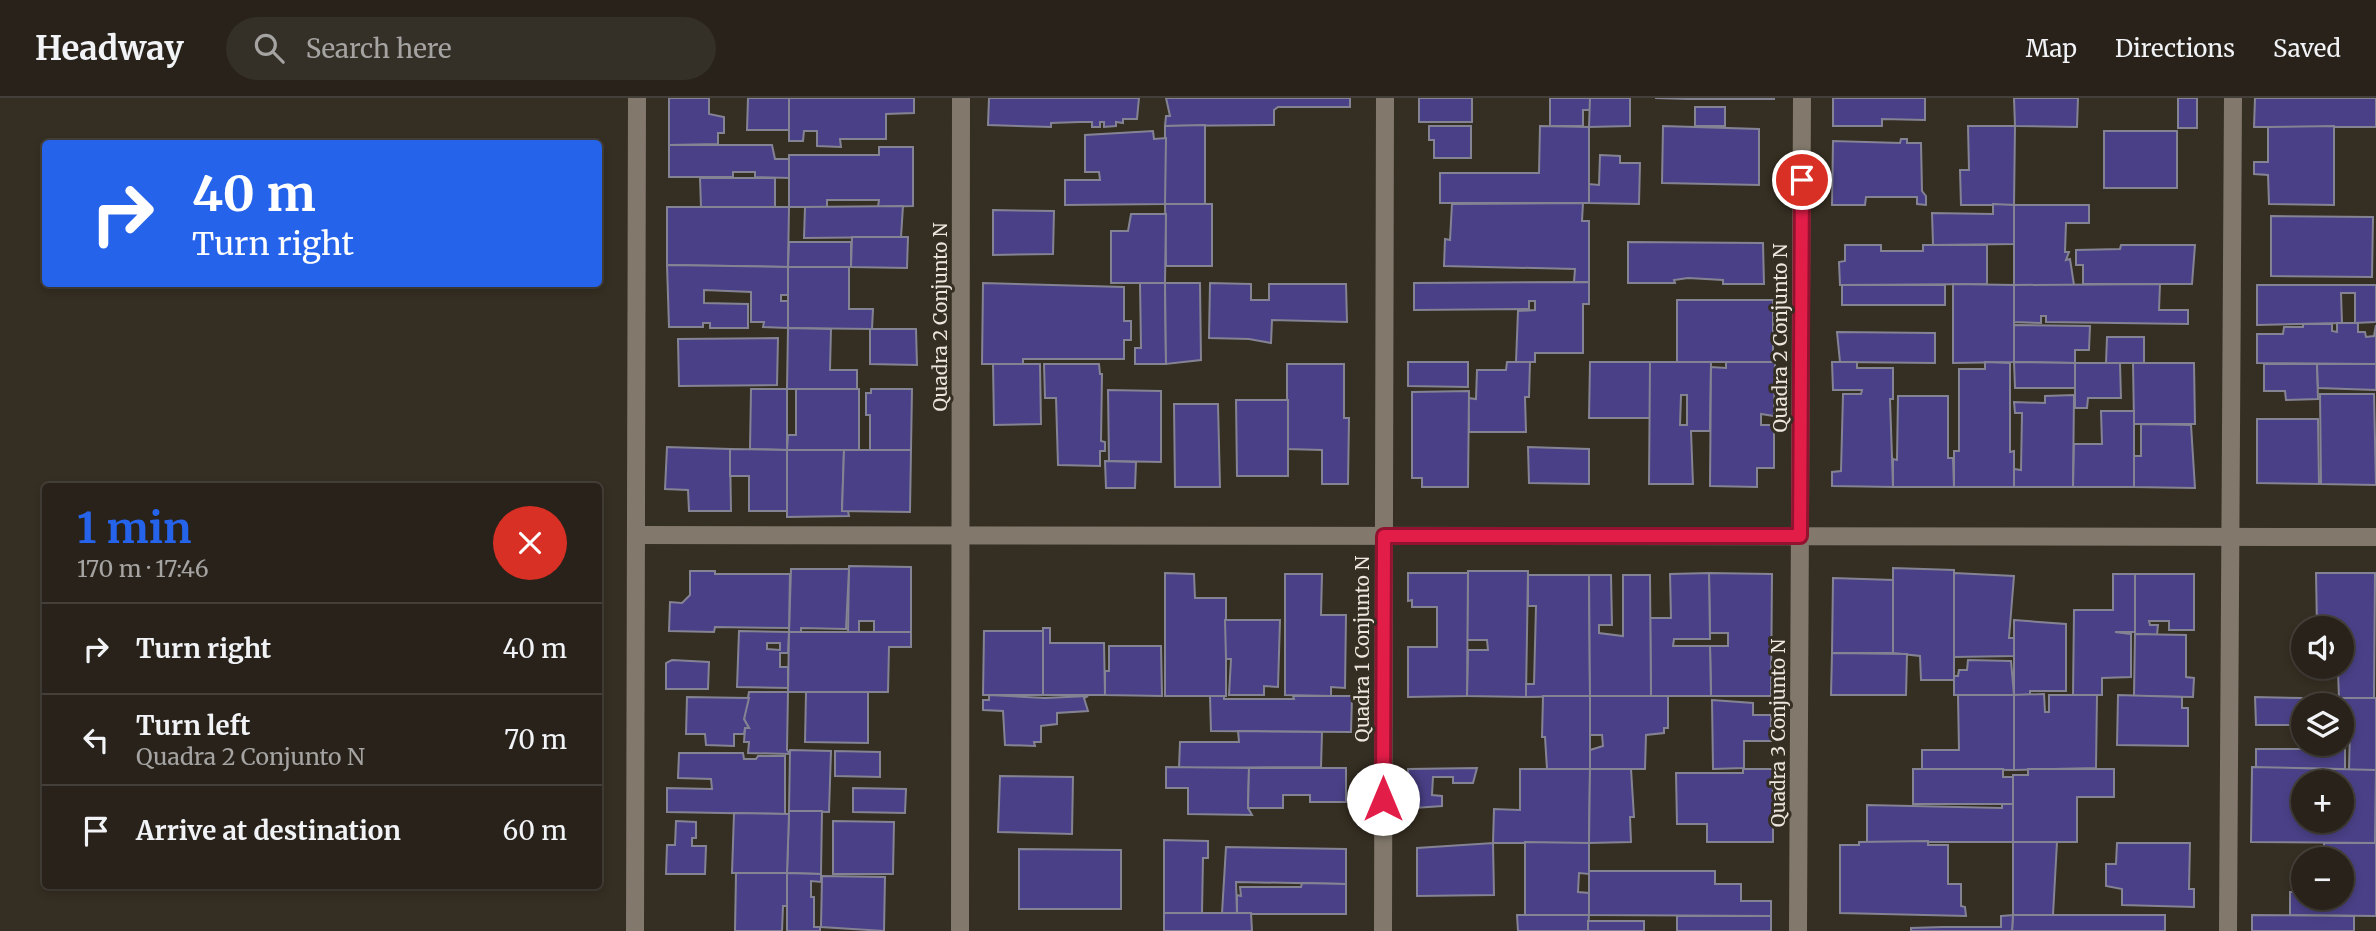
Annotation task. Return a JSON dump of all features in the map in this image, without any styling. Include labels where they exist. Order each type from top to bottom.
[{"type":"street","points":[[635,931],[637,98]]},
{"type":"street","name":"Quadra 2 Conjunto N","points":[[960,931],[961,98]]},
{"type":"street","points":[[1384,536],[1385,98]]},
{"type":"street","name":"Quadra 2 Conjunto N","points":[[1800,536],[1802,98]]},
{"type":"street","points":[[2228,931],[2233,98]]},
{"type":"street","points":[[636,535],[2376,537]]},
{"type":"street","name":"Quadra 1 Conjunto N","points":[[1383,931],[1384,536]]},
{"type":"street","name":"Quadra 3 Conjunto N","points":[[1798,931],[1800,536]]},
{"type":"building","points":[[669,98],[709,98],[709,114],[724,117],[724,133],[718,133],[718,144],[669,145]]},
{"type":"building","points":[[748,98],[789,98],[789,130],[747,130]]},
{"type":"building","points":[[789,98],[914,98],[914,113],[886,114],[886,139],[840,139],[841,147],[817,146],[817,131],[804,131],[803,141],[789,141]]},
{"type":"building","points":[[989,98],[1139,98],[1137,119],[1123,119],[1123,123],[1116,122],[1116,126],[1104,127],[1104,122],[1100,122],[1100,127],[1092,127],[1092,122],[1080,122],[1051,123],[1051,127],[988,125]]},
{"type":"building","points":[[1166,98],[1350,98],[1350,107],[1278,107],[1274,110],[1274,125],[1165,126],[1166,116],[1170,116]]},
{"type":"building","points":[[1419,98],[1472,98],[1472,122],[1419,122]]},
{"type":"building","points":[[1550,98],[1590,98],[1590,110],[1583,110],[1583,126],[1550,126]]},
{"type":"building","points":[[1590,98],[1630,98],[1630,126],[1589,127]]},
{"type":"building","points":[[1655,98],[1774,98],[1774,99],[1688,99]]},
{"type":"building","points":[[1833,98],[1925,98],[1925,120],[1882,119],[1882,126],[1833,126]]},
{"type":"building","points":[[2014,98],[2078,98],[2077,127],[2015,126]]},
{"type":"building","points":[[2178,98],[2197,98],[2197,128],[2178,128]]},
{"type":"building","points":[[2255,98],[2376,98],[2376,127],[2254,127]]},
{"type":"building","points":[[1695,107],[1725,107],[1725,126],[1695,126]]},
{"type":"building","points":[[1205,125],[1205,204],[1165,204],[1165,126]]},
{"type":"building","points":[[1429,126],[1471,126],[1471,158],[1434,158],[1434,140],[1429,140]]},
{"type":"building","points":[[1540,126],[1589,127],[1589,203],[1440,203],[1440,173],[1539,173]]},
{"type":"building","points":[[1663,126],[1759,129],[1759,185],[1662,183]]},
{"type":"building","points":[[1968,126],[2015,126],[2014,205],[1961,205],[1960,170],[1969,170]]},
{"type":"building","points":[[2334,126],[2334,205],[2269,204],[2268,175],[2254,174],[2254,162],[2268,162],[2268,127]]},
{"type":"building","points":[[1153,131],[1154,139],[1166,138],[1165,204],[1065,205],[1065,180],[1100,180],[1099,172],[1085,172],[1085,135]]},
{"type":"building","points":[[2104,131],[2177,131],[2177,188],[2104,188]]},
{"type":"building","points":[[1901,139],[1907,139],[1907,143],[1921,143],[1922,191],[1926,196],[1926,205],[1917,204],[1917,197],[1866,197],[1865,205],[1832,205],[1833,141],[1900,143]]},
{"type":"building","points":[[669,145],[772,145],[775,159],[789,159],[789,178],[755,177],[755,172],[733,172],[733,177],[669,177]]},
{"type":"building","points":[[879,147],[913,147],[913,206],[878,207],[879,200],[827,200],[827,207],[789,207],[789,155],[879,155]]},
{"type":"building","points":[[1600,155],[1620,156],[1620,163],[1640,163],[1639,204],[1589,203],[1589,184],[1599,185]]},
{"type":"building","points":[[700,178],[775,178],[775,207],[701,207]]},
{"type":"building","points":[[1583,203],[1582,221],[1589,221],[1589,282],[1574,282],[1575,269],[1444,266],[1445,239],[1450,240],[1452,204]]},
{"type":"building","points":[[1165,204],[1212,204],[1212,266],[1166,266]]},
{"type":"building","points":[[1993,204],[2014,205],[2014,244],[1933,245],[1932,213],[1993,214]]},
{"type":"building","points":[[2014,205],[2089,205],[2089,223],[2066,223],[2065,252],[2069,252],[2066,260],[2070,259],[2074,285],[2014,285]]},
{"type":"building","points":[[903,206],[901,237],[804,238],[805,207]]},
{"type":"building","points":[[667,207],[789,207],[788,267],[667,265]]},
{"type":"building","points":[[993,210],[1054,211],[1053,254],[993,255]]},
{"type":"building","points":[[1131,214],[1166,214],[1165,283],[1111,283],[1111,231],[1128,231]]},
{"type":"building","points":[[2271,216],[2373,217],[2372,277],[2271,276]]},
{"type":"building","points":[[852,237],[908,237],[907,268],[851,267]]},
{"type":"building","points":[[789,242],[851,242],[851,267],[788,267]]},
{"type":"building","points":[[1628,242],[1763,243],[1764,284],[1723,284],[1723,280],[1688,278],[1674,280],[1675,283],[1628,283]]},
{"type":"building","points":[[1845,245],[1881,245],[1881,251],[1923,251],[1923,245],[1987,245],[1987,284],[1840,285],[1839,262],[1845,261]]},
{"type":"building","points":[[2121,245],[2195,245],[2192,284],[2083,284],[2083,265],[2076,265],[2076,250],[2120,249]]},
{"type":"building","points":[[667,265],[788,267],[788,295],[781,295],[781,301],[788,301],[788,328],[763,327],[764,322],[751,322],[751,292],[704,290],[704,303],[748,304],[748,328],[710,328],[710,323],[703,323],[703,327],[669,327]]},
{"type":"building","points":[[788,267],[849,267],[849,309],[873,309],[872,329],[788,328]]},
{"type":"building","points":[[1589,282],[1589,304],[1583,304],[1583,353],[1535,353],[1535,362],[1516,362],[1518,311],[1535,310],[1535,301],[1529,301],[1529,309],[1414,310],[1414,283]]},
{"type":"building","points":[[983,283],[1124,287],[1124,321],[1131,321],[1131,340],[1124,340],[1124,359],[1023,359],[1023,364],[982,364]]},
{"type":"building","points":[[1140,283],[1165,283],[1166,364],[1135,364],[1135,348],[1141,348]]},
{"type":"building","points":[[1165,283],[1200,283],[1201,360],[1166,364]]},
{"type":"building","points":[[1210,283],[1251,284],[1251,300],[1269,300],[1269,284],[1346,284],[1347,322],[1272,320],[1271,343],[1249,339],[1209,338]]},
{"type":"building","points":[[1953,284],[2014,285],[2014,362],[1953,363]]},
{"type":"building","points":[[2160,284],[2159,310],[2188,310],[2188,324],[2046,322],[2046,316],[2041,316],[2041,323],[2014,322],[2014,285]]},
{"type":"building","points":[[1842,285],[1945,285],[1945,305],[1842,305]]},
{"type":"building","points":[[2257,285],[2376,285],[2376,322],[2355,323],[2355,293],[2341,293],[2342,323],[2257,325]]},
{"type":"building","points":[[1677,300],[1773,300],[1773,362],[1677,362]]},
{"type":"building","points":[[2337,323],[2358,323],[2358,332],[2365,332],[2366,337],[2374,336],[2376,325],[2376,364],[2257,363],[2257,334],[2283,334],[2284,327],[2303,327],[2303,324],[2332,324],[2332,331],[2337,332]]},
{"type":"building","points":[[2014,325],[2090,326],[2089,350],[2075,350],[2075,363],[2014,362]]},
{"type":"building","points":[[788,328],[831,329],[830,370],[857,370],[857,389],[787,389]]},
{"type":"building","points":[[870,329],[916,329],[917,365],[870,364]]},
{"type":"building","points":[[1837,332],[1935,333],[1935,363],[1840,362]]},
{"type":"building","points":[[2107,337],[2144,337],[2144,363],[2106,363]]},
{"type":"building","points":[[778,338],[777,385],[679,386],[678,339]]},
{"type":"building","points":[[1408,362],[1468,362],[1468,387],[1408,386]]},
{"type":"building","points":[[1507,362],[1530,362],[1529,397],[1525,397],[1526,432],[1469,432],[1468,398],[1476,399],[1477,370],[1506,370]]},
{"type":"building","points":[[1590,362],[1650,362],[1650,418],[1589,418]]},
{"type":"building","points":[[1650,362],[1711,362],[1710,431],[1691,431],[1693,484],[1649,484]],"holes":[[[1681,395],[1687,395],[1687,425],[1680,425]]]},
{"type":"building","points":[[1726,362],[1775,362],[1774,416],[1761,414],[1761,425],[1774,425],[1774,468],[1757,468],[1757,487],[1710,486],[1711,367],[1726,368]]},
{"type":"building","points":[[1832,362],[1857,362],[1857,368],[1893,368],[1893,399],[1890,399],[1893,487],[1832,486],[1832,472],[1841,471],[1843,394],[1861,394],[1862,390],[1833,390]]},
{"type":"building","points":[[1985,362],[2010,363],[2010,452],[2014,451],[2014,487],[1954,487],[1954,451],[1959,451],[1959,369],[1985,369]]},
{"type":"building","points":[[2014,362],[2075,363],[2075,388],[2015,388]]},
{"type":"building","points":[[2075,363],[2120,363],[2121,398],[2088,398],[2087,408],[2075,408]]},
{"type":"building","points":[[2133,363],[2194,363],[2195,424],[2134,424]]},
{"type":"building","points":[[993,364],[1040,364],[1041,424],[994,425]]},
{"type":"building","points":[[1044,364],[1099,364],[1102,374],[1101,441],[1105,442],[1105,451],[1100,451],[1100,466],[1058,465],[1056,398],[1045,398]]},
{"type":"building","points":[[1287,364],[1344,364],[1344,418],[1349,418],[1348,484],[1322,484],[1322,450],[1287,449]]},
{"type":"building","points":[[2264,364],[2317,364],[2318,399],[2286,400],[2285,391],[2264,391]]},
{"type":"building","points":[[2317,364],[2376,364],[2376,390],[2318,388]]},
{"type":"building","points":[[751,389],[787,389],[787,450],[750,449]]},
{"type":"building","points":[[796,389],[859,389],[859,450],[787,450],[788,435],[796,435]]},
{"type":"building","points":[[871,389],[912,389],[911,450],[870,450],[870,415],[866,415],[866,393],[871,393]]},
{"type":"building","points":[[1108,390],[1161,391],[1161,462],[1109,461]]},
{"type":"building","points":[[1469,391],[1468,487],[1422,487],[1422,478],[1412,478],[1412,392]]},
{"type":"building","points":[[2320,394],[2374,394],[2376,485],[2321,484]]},
{"type":"building","points":[[2074,395],[2073,487],[2014,487],[2014,469],[2021,470],[2022,413],[2015,413],[2014,402],[2045,403],[2045,396]]},
{"type":"building","points":[[1898,396],[1948,396],[1948,458],[1953,458],[1954,487],[1893,487],[1893,459],[1897,460]]},
{"type":"building","points":[[1236,400],[1288,400],[1288,476],[1237,476]]},
{"type":"building","points":[[1174,404],[1218,404],[1220,487],[1175,487]]},
{"type":"building","points":[[2101,411],[2134,411],[2134,487],[2073,487],[2074,444],[2102,444]]},
{"type":"building","points":[[2257,419],[2318,419],[2319,484],[2257,483]]},
{"type":"building","points":[[2141,424],[2191,425],[2195,488],[2134,487],[2134,456],[2141,456]]},
{"type":"building","points":[[667,447],[730,449],[731,511],[689,511],[688,490],[665,489]]},
{"type":"building","points":[[1528,447],[1589,449],[1589,484],[1529,483]]},
{"type":"building","points":[[730,449],[787,450],[787,511],[749,511],[749,476],[730,476]]},
{"type":"building","points":[[787,450],[844,450],[842,511],[848,511],[849,516],[787,517]]},
{"type":"building","points":[[844,450],[911,450],[910,512],[842,511]]},
{"type":"building","points":[[1105,461],[1136,462],[1135,488],[1106,488]]},
{"type":"building","points":[[849,566],[911,567],[911,632],[874,632],[874,621],[859,621],[859,632],[848,632]]},
{"type":"building","points":[[1893,568],[1954,570],[1954,680],[1921,680],[1920,656],[1893,653]]},
{"type":"building","points":[[791,569],[849,569],[846,629],[801,628],[801,632],[789,632]]},
{"type":"building","points":[[690,571],[715,571],[715,574],[790,574],[789,628],[715,627],[714,632],[669,631],[670,602],[682,603],[690,595]]},
{"type":"building","points":[[1468,571],[1528,571],[1526,697],[1467,696],[1468,650],[1488,650],[1487,640],[1467,640]]},
{"type":"building","points":[[1165,573],[1194,574],[1195,598],[1226,598],[1226,696],[1165,696]]},
{"type":"building","points":[[1408,573],[1468,573],[1467,696],[1408,697],[1408,647],[1437,647],[1437,607],[1412,607],[1412,600],[1408,601]]},
{"type":"building","points":[[1709,573],[1772,574],[1771,696],[1711,696],[1710,646],[1728,646],[1728,633],[1710,633]]},
{"type":"building","points":[[1709,573],[1710,639],[1674,639],[1673,646],[1710,646],[1711,696],[1651,696],[1650,618],[1671,618],[1670,574]]},
{"type":"building","points":[[1954,573],[2014,576],[2009,638],[2014,638],[2014,656],[1954,657]]},
{"type":"building","points":[[2316,573],[2375,573],[2374,698],[2354,698],[2354,693],[2339,693],[2338,679],[2354,679],[2354,616],[2317,616]]},
{"type":"building","points":[[1285,574],[1322,574],[1321,615],[1346,615],[1345,688],[1331,687],[1331,696],[1285,695]]},
{"type":"building","points":[[2113,574],[2135,574],[2135,632],[2115,632],[2131,634],[2131,677],[2102,678],[2102,695],[2073,695],[2074,610],[2113,610]]},
{"type":"building","points":[[2135,574],[2194,574],[2194,630],[2169,630],[2169,621],[2149,621],[2150,625],[2158,625],[2157,635],[2135,634]]},
{"type":"building","points":[[1528,575],[1589,575],[1590,696],[1526,697],[1526,684],[1534,684],[1536,606],[1528,606]]},
{"type":"building","points":[[1589,575],[1611,575],[1612,625],[1599,625],[1599,633],[1623,636],[1623,575],[1650,575],[1651,696],[1590,696]]},
{"type":"building","points":[[1833,578],[1893,580],[1893,653],[1832,653]]},
{"type":"building","points":[[1225,620],[1280,620],[1278,687],[1264,686],[1264,695],[1229,695],[1231,659],[1226,659]]},
{"type":"building","points":[[2014,620],[2066,624],[2066,691],[2030,691],[2030,695],[2014,695]]},
{"type":"building","points":[[1043,628],[1050,628],[1050,643],[1104,643],[1105,695],[1043,695]]},
{"type":"building","points":[[739,631],[789,632],[788,653],[780,653],[780,667],[788,667],[788,688],[737,687]],"holes":[[[767,643],[780,643],[780,650],[767,649]]]},
{"type":"building","points":[[984,631],[1043,631],[1043,695],[983,695]]},
{"type":"building","points":[[789,632],[911,632],[911,647],[889,647],[888,692],[788,692]]},
{"type":"building","points":[[2135,634],[2186,635],[2186,677],[2194,678],[2193,697],[2134,696]]},
{"type":"building","points":[[1109,646],[1161,646],[1162,696],[1105,695]]},
{"type":"building","points":[[1832,653],[1907,654],[1906,695],[1831,695]]},
{"type":"building","points":[[672,660],[709,662],[708,689],[666,689],[666,663]]},
{"type":"building","points":[[1968,660],[2011,661],[2014,695],[1954,695],[1954,676],[1958,676],[1959,670],[1967,670]]},
{"type":"building","points":[[749,692],[788,692],[787,750],[790,754],[748,753],[749,742],[744,742],[745,728],[749,728],[744,719]]},
{"type":"building","points":[[806,692],[868,692],[868,743],[805,742]]},
{"type":"building","points":[[2044,694],[2045,712],[2049,712],[2049,695],[2097,695],[2096,768],[2014,770],[2014,695]]},
{"type":"building","points":[[989,695],[1045,698],[1088,696],[1084,698],[1088,711],[1057,713],[1057,724],[1041,726],[1041,742],[1034,742],[1035,746],[1005,745],[1003,711],[983,710],[983,700],[989,700]]},
{"type":"building","points":[[1958,695],[2014,695],[2014,770],[1922,769],[1922,750],[1959,750]]},
{"type":"building","points":[[2118,695],[2182,697],[2182,708],[2188,708],[2188,746],[2117,745]]},
{"type":"building","points":[[1210,696],[1224,696],[1224,699],[1294,699],[1293,696],[1352,696],[1351,732],[1211,731]]},
{"type":"building","points":[[1543,696],[1590,696],[1590,769],[1547,769],[1545,737],[1542,737]]},
{"type":"building","points":[[1590,696],[1668,696],[1668,728],[1664,728],[1664,733],[1646,735],[1645,769],[1590,769],[1590,750],[1603,746],[1602,735],[1590,735]]},
{"type":"building","points":[[687,697],[749,698],[744,719],[749,728],[745,728],[744,734],[734,734],[734,746],[706,745],[705,734],[686,734]]},
{"type":"building","points":[[2255,697],[2291,698],[2291,725],[2256,725]]},
{"type":"building","points":[[2354,698],[2376,698],[2376,770],[2349,770],[2349,756],[2354,756]]},
{"type":"building","points":[[1712,700],[1753,703],[1753,715],[1771,715],[1771,741],[1744,741],[1744,768],[1713,769]]},
{"type":"building","points":[[1238,731],[1322,732],[1321,767],[1179,768],[1180,742],[1239,742]]},
{"type":"building","points":[[2256,749],[2291,749],[2291,756],[2345,756],[2345,769],[2256,768]]},
{"type":"building","points":[[790,750],[831,751],[829,812],[789,811]]},
{"type":"building","points":[[835,751],[880,752],[880,777],[835,776]]},
{"type":"building","points":[[679,753],[743,753],[744,759],[785,756],[785,814],[667,812],[667,788],[712,789],[711,779],[678,778]]},
{"type":"building","points":[[1166,767],[1249,768],[1248,808],[1252,815],[1188,814],[1188,788],[1166,788]]},
{"type":"building","points":[[2252,767],[2376,770],[2375,843],[2251,842]]},
{"type":"building","points":[[1249,768],[1346,768],[1346,802],[1310,802],[1310,795],[1283,795],[1283,808],[1248,808]]},
{"type":"building","points":[[1477,768],[1473,783],[1453,783],[1453,777],[1433,777],[1432,795],[1442,796],[1442,806],[1415,808],[1415,803],[1408,804],[1408,769]]},
{"type":"building","points":[[1520,769],[1590,769],[1589,843],[1493,843],[1494,809],[1520,810]]},
{"type":"building","points":[[1590,769],[1631,769],[1634,817],[1630,817],[1631,842],[1589,843]]},
{"type":"building","points":[[1743,769],[1773,769],[1773,842],[1707,842],[1707,824],[1677,824],[1676,773],[1743,773]]},
{"type":"building","points":[[1913,769],[2003,769],[2003,777],[2013,777],[2013,804],[1913,804]]},
{"type":"building","points":[[2028,769],[2114,769],[2114,797],[2077,797],[2077,842],[2013,842],[2013,775],[2028,775]]},
{"type":"building","points":[[1000,776],[1073,777],[1072,834],[998,832]]},
{"type":"building","points":[[853,788],[906,789],[905,813],[853,812]]},
{"type":"building","points":[[2002,804],[2013,804],[2013,842],[1867,842],[1867,805],[2002,808]]},
{"type":"building","points":[[789,811],[822,811],[821,874],[787,873]]},
{"type":"building","points":[[734,813],[789,814],[787,873],[732,873]]},
{"type":"building","points":[[676,821],[696,822],[696,838],[692,838],[692,846],[706,846],[705,874],[666,874],[667,845],[675,845]]},
{"type":"building","points":[[833,821],[894,822],[893,874],[833,874]]},
{"type":"building","points":[[1164,840],[1208,841],[1208,858],[1203,858],[1202,913],[1164,913]]},
{"type":"building","points":[[1928,841],[1928,845],[1948,845],[1948,884],[1961,884],[1961,906],[1965,907],[1966,916],[1840,913],[1840,845],[1859,845],[1859,842]]},
{"type":"building","points":[[1525,842],[1589,843],[1589,874],[1579,873],[1578,892],[1589,893],[1589,915],[1525,915]]},
{"type":"building","points":[[2013,842],[2057,842],[2053,915],[2013,915]]},
{"type":"building","points":[[1493,843],[1494,895],[1417,896],[1417,848]]},
{"type":"building","points":[[2117,843],[2190,843],[2189,889],[2194,889],[2194,907],[2122,905],[2122,889],[2106,886],[2106,864],[2116,864]]},
{"type":"building","points":[[2324,843],[2376,843],[2376,916],[2290,915],[2290,892],[2291,910],[2354,910],[2354,847],[2324,847]]},
{"type":"building","points":[[1226,847],[1346,849],[1346,884],[1236,882],[1237,914],[1222,913]]},
{"type":"building","points":[[1019,849],[1121,850],[1121,909],[1019,909]]},
{"type":"building","points":[[1589,871],[1715,871],[1715,884],[1741,884],[1741,901],[1771,901],[1771,916],[1589,915]]},
{"type":"building","points":[[736,873],[787,873],[787,906],[783,906],[782,931],[735,931]]},
{"type":"building","points":[[787,873],[821,874],[821,882],[811,881],[814,927],[820,927],[820,931],[787,931]]},
{"type":"building","points":[[822,876],[885,877],[884,931],[821,927]]},
{"type":"building","points":[[1302,883],[1346,884],[1346,914],[1237,914],[1240,887],[1301,887]]},
{"type":"building","points":[[1164,913],[1251,913],[1252,931],[1164,931]]},
{"type":"building","points":[[1517,915],[1589,915],[1588,931],[1518,931]]},
{"type":"building","points":[[2013,915],[2165,915],[2165,931],[2012,931]]},
{"type":"building","points":[[2013,915],[2012,931],[1911,931],[1911,928],[2001,927],[2001,916]]},
{"type":"building","points":[[2252,915],[2354,916],[2354,931],[2252,931]]},
{"type":"building","points":[[1677,916],[1771,916],[1771,931],[1677,931]]},
{"type":"building","points":[[1588,921],[1644,921],[1644,931],[1588,931]]},
{"type":"route","points":[[1383,799],[1384,536],[1800,536],[1802,180]]}]
